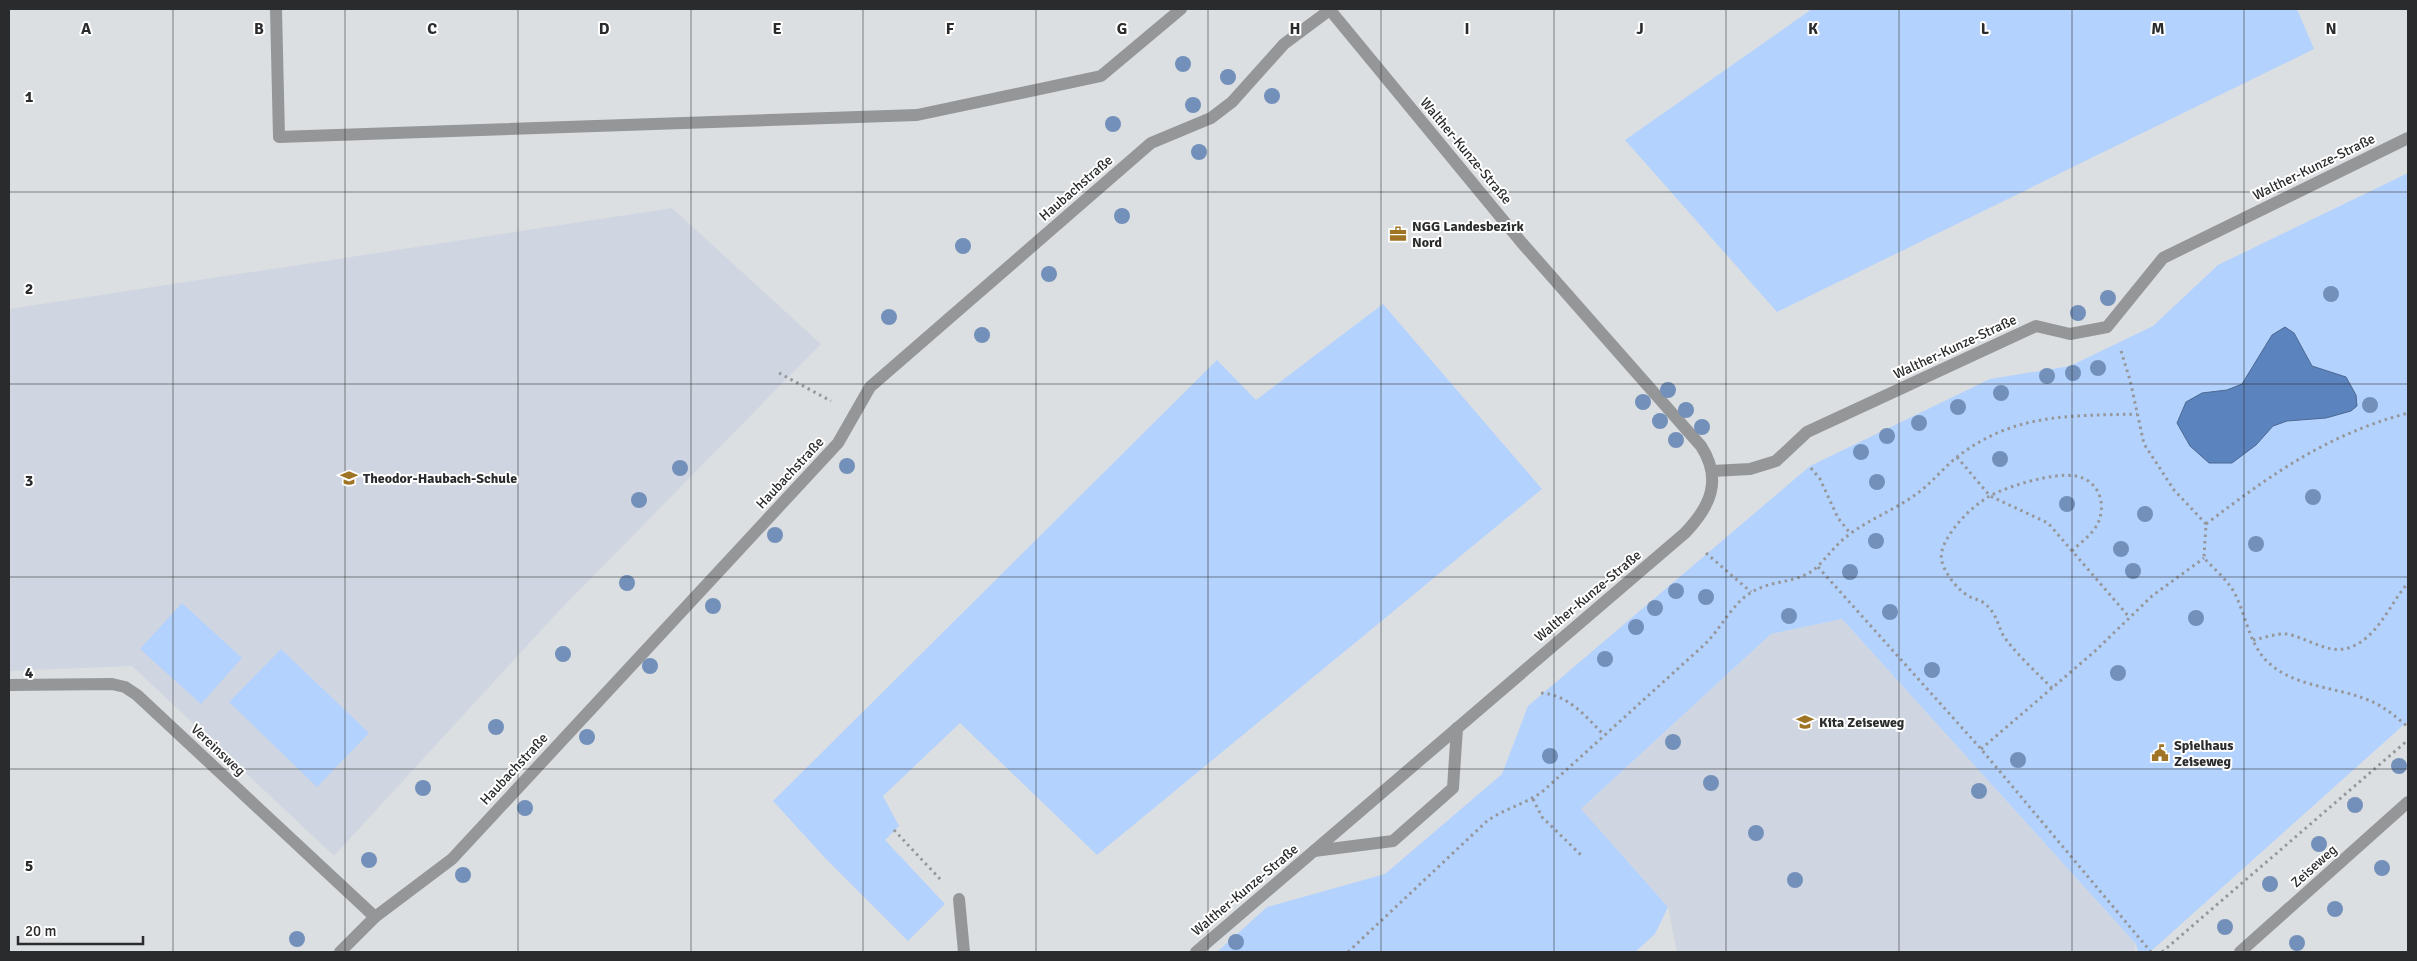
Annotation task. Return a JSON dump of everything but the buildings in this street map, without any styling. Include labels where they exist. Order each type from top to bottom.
[{"type":"street","points":[[276,9],[279,137],[917,115],[1101,76],[1182,9]]},
{"type":"street","name":"Haubachstraße","points":[[340,952],[375,917],[452,859],[838,443],[870,386],[1151,143],[1211,118],[1232,102],[1284,44],[1331,9]]},
{"type":"street","name":"Walther-Kunze-Straße","points":[[1196,952],[1685,533],[1704,511],[1710,497],[1711,463],[1701,446],[1522,243],[1331,9]]},
{"type":"street","name":"Walther-Kunze-Straße","points":[[1712,471],[1762,466],[1776,461],[1808,432],[2036,326],[2070,334],[2107,327],[2163,258],[2408,138]]},
{"type":"street","name":"Vereinsweg","points":[[9,685],[112,684],[125,687],[137,695],[375,917]]},
{"type":"street","name":"Walther-Kunze-Straße","points":[[1314,851],[1393,841],[1453,788],[1457,728]]},
{"type":"street","name":"Zeiseweg","points":[[2240,952],[2408,802]]},
{"type":"street","points":[[959,899],[964,952]]},
{"type":"path","points":[[2107,327],[2120,348],[2144,444],[2174,490],[2206,524],[2204,558],[2230,587],[2260,652],[2280,672],[2299,680],[2363,698],[2384,707],[2408,727]]},
{"type":"path","points":[[779,373],[853,414]]},
{"type":"path","points":[[2206,524],[2297,458],[2334,439],[2408,413]]},
{"type":"path","points":[[1348,952],[1487,821],[1533,798],[1704,645],[1717,632],[1741,600],[1751,592],[1772,584],[1795,579],[1818,566],[1836,545],[1850,533],[1917,494],[1957,457],[1979,442],[2009,427],[2036,419],[2136,414]]},
{"type":"path","points":[[1789,451],[1817,474],[1834,512],[1850,533]]},
{"type":"path","points":[[1957,457],[1990,496],[2048,523],[2130,618]]},
{"type":"path","points":[[2052,688],[2003,635],[1997,616],[1984,602],[1966,595],[1948,576],[1942,560],[1944,545],[1958,523],[1975,506],[1990,496],[2056,475],[2074,475],[2089,481],[2099,493],[2102,512],[2098,524],[2072,551]]},
{"type":"path","points":[[1685,533],[1751,592]]},
{"type":"path","points":[[1981,749],[2052,688],[2152,596],[2204,558]]},
{"type":"path","points":[[1818,566],[1981,749],[2151,952]]},
{"type":"path","points":[[2253,640],[2287,634],[2323,648],[2345,648],[2355,645],[2365,639],[2376,628],[2408,583]]},
{"type":"path","points":[[1508,684],[1520,693],[1554,694],[1568,701],[1603,734]]},
{"type":"path","points":[[2162,952],[2408,740]]},
{"type":"path","points":[[1533,798],[1542,816],[1582,856]]},
{"type":"path","points":[[894,830],[959,899]]},
{"type":"shaded area","points":[[1812,9],[2297,9],[2314,49],[1777,312],[1625,140]]},
{"type":"shaded area","points":[[2408,173],[2408,721],[2150,952],[2138,952],[2136,944],[1842,619],[1771,634],[1581,809],[1668,907],[1655,934],[1635,952],[1217,952],[1267,907],[1385,874],[1502,774],[1528,706],[1810,466],[1990,379],[2070,366],[2153,326],[2218,265]]},
{"type":"shaded area","name":"Theodor-Haubach-Schule","points":[[672,208],[821,344],[558,612],[334,856],[132,666],[9,671],[9,309]]},
{"type":"shaded area","points":[[1383,304],[1542,489],[1097,855],[960,723],[883,796],[899,826],[885,840],[945,904],[908,941],[826,859],[773,801],[1217,360],[1256,400]]},
{"type":"shaded area","points":[[2285,327],[2294,333],[2312,366],[2346,377],[2356,395],[2357,406],[2351,411],[2326,418],[2287,421],[2273,426],[2256,445],[2232,463],[2209,463],[2190,446],[2177,423],[2186,402],[2202,393],[2227,390],[2242,384],[2272,335]]},
{"type":"shaded area","points":[[182,603],[242,658],[201,704],[140,649]]},
{"type":"shaded area","name":"Kita Zeiseweg","points":[[1842,619],[2136,944],[2134,952],[1677,952],[1668,907],[1580,810],[1771,634]]},
{"type":"shaded area","points":[[281,649],[369,733],[317,787],[229,702]]},
{"type":"place","name":"NGG Landesbezirk Nord","points":[[1398,234]]},
{"type":"place","name":"Theodor-Haubach-Schule","points":[[349,478]]},
{"type":"place","name":"Kita Zeiseweg","points":[[1805,722]]},
{"type":"place","name":"Spielhaus Zeiseweg","points":[[2160,753]]}]
